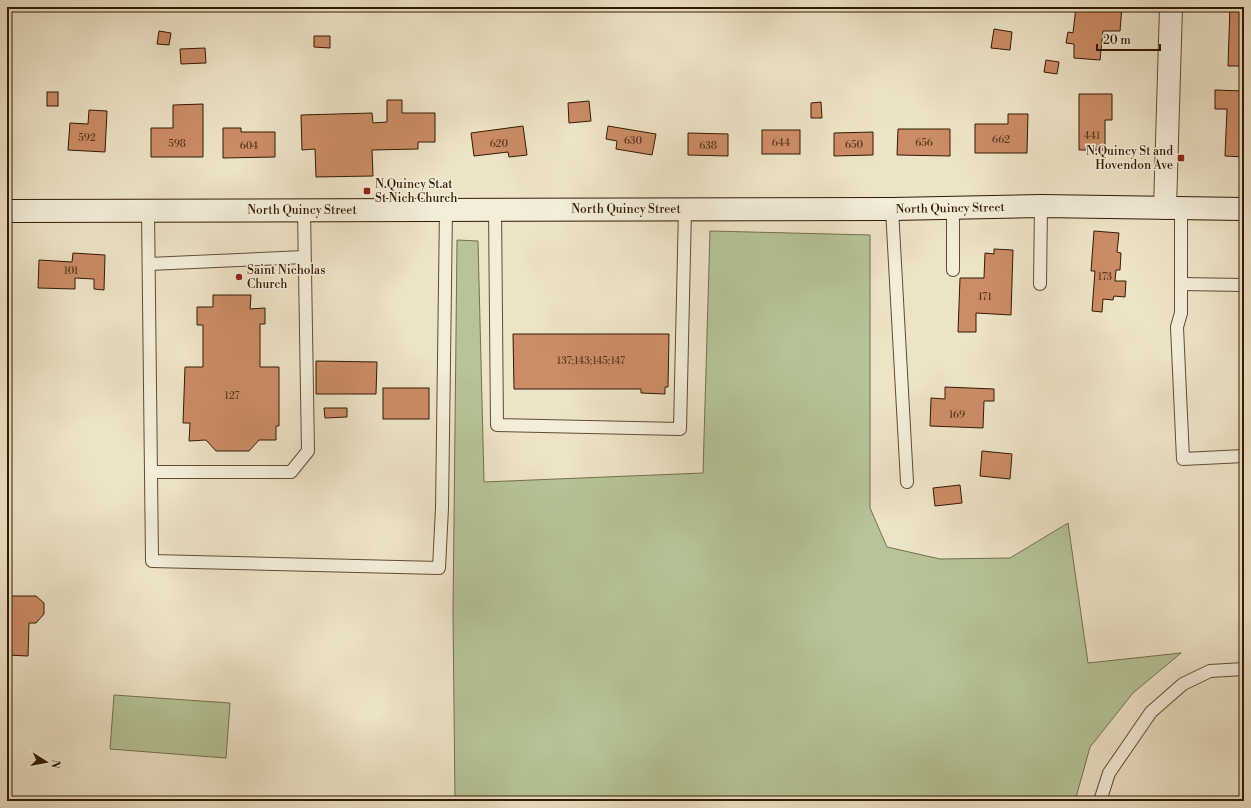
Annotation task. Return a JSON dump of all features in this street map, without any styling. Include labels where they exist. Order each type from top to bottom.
[{"type":"main road","points":[[1171,7],[1173,208]]},
{"type":"main road","name":"North Quincy Street","points":[[7,211],[892,209],[1041,206],[1244,210]]},
{"type":"lane","points":[[1040,284],[1041,206]]},
{"type":"lane","points":[[953,208],[953,270]]},
{"type":"lane","points":[[1173,208],[1181,284],[1181,313],[1177,327],[1183,459],[1244,456]]},
{"type":"lane","points":[[495,209],[497,425],[680,429],[685,209]]},
{"type":"lane","points":[[892,209],[907,482]]},
{"type":"lane","points":[[148,210],[152,561],[439,568],[442,493],[446,210]]},
{"type":"lane","points":[[151,472],[291,472],[308,451],[304,210]]},
{"type":"lane","points":[[149,264],[304,258]]},
{"type":"lane","points":[[1181,284],[1244,285]]},
{"type":"lane","points":[[1100,801],[1109,773],[1151,712],[1183,684],[1210,671],[1244,669]]},
{"type":"green space","points":[[710,231],[870,235],[870,508],[887,547],[940,559],[1010,558],[1068,523],[1088,663],[1181,653],[1133,693],[1090,747],[1075,801],[455,801],[453,613],[457,240],[478,241],[484,482],[703,473]]},
{"type":"green space","points":[[114,695],[230,703],[226,758],[110,749]]},
{"type":"building","points":[[1076,7],[1122,7],[1120,31],[1103,31],[1100,60],[1074,58],[1074,44],[1066,43],[1068,32],[1073,33]]},
{"type":"building","points":[[1230,7],[1244,7],[1244,66],[1228,66]]},
{"type":"building","points":[[994,29],[1012,32],[1010,50],[991,48]]},
{"type":"building","points":[[159,31],[171,33],[169,45],[157,44]]},
{"type":"building","points":[[314,36],[330,36],[330,48],[314,47]]},
{"type":"building","points":[[205,48],[206,63],[181,64],[180,49]]},
{"type":"building","points":[[1046,60],[1059,62],[1057,74],[1044,72]]},
{"type":"building","points":[[1215,90],[1244,91],[1244,157],[1225,156],[1227,109],[1215,109]]},
{"type":"building","points":[[47,92],[58,92],[58,106],[47,106]]},
{"type":"building","points":[[1079,94],[1112,94],[1112,120],[1105,120],[1105,150],[1079,150]]},
{"type":"building","points":[[387,100],[402,100],[402,113],[435,113],[435,142],[418,142],[418,149],[372,150],[373,176],[316,177],[315,149],[302,150],[301,115],[372,113],[373,123],[387,122]]},
{"type":"building","points":[[589,101],[591,121],[569,123],[568,103]]},
{"type":"building","points":[[821,102],[822,118],[811,118],[811,103]]},
{"type":"building","points":[[203,104],[203,157],[151,157],[151,128],[173,128],[173,105]]},
{"type":"building","points":[[89,110],[107,111],[105,152],[68,150],[70,123],[88,124]]},
{"type":"building","points":[[1008,114],[1028,114],[1027,153],[975,153],[975,124],[1008,124]]},
{"type":"building","points":[[523,126],[527,155],[509,157],[508,152],[474,156],[471,133]]},
{"type":"building","points":[[608,126],[656,134],[652,155],[616,149],[617,141],[606,139]]},
{"type":"building","points":[[223,128],[241,128],[241,132],[275,132],[275,157],[223,158]]},
{"type":"building","points":[[898,129],[950,129],[950,156],[897,155]]},
{"type":"building","points":[[762,130],[800,130],[800,154],[762,154]]},
{"type":"building","points":[[873,132],[873,155],[834,156],[834,133]]},
{"type":"building","points":[[688,133],[728,134],[728,156],[688,155]]},
{"type":"building","points":[[1094,231],[1119,233],[1117,252],[1121,253],[1120,270],[1116,270],[1115,281],[1126,281],[1125,297],[1114,296],[1113,300],[1103,299],[1102,312],[1092,311],[1095,271],[1091,271]]},
{"type":"building","points":[[994,249],[1013,250],[1011,315],[976,313],[976,332],[958,332],[960,278],[984,278],[985,253],[994,254]]},
{"type":"building","points":[[73,253],[105,255],[104,290],[94,289],[94,279],[75,278],[75,289],[38,288],[39,260],[72,262]]},
{"type":"building","points":[[213,295],[251,295],[250,309],[265,308],[265,324],[260,324],[260,367],[279,367],[279,426],[276,426],[276,440],[259,440],[249,451],[216,451],[206,440],[189,441],[190,423],[183,423],[185,367],[203,367],[203,325],[197,325],[197,307],[213,307]]},
{"type":"building","points":[[513,334],[669,334],[668,387],[665,387],[665,394],[641,393],[641,389],[514,389]]},
{"type":"building","points":[[316,361],[377,362],[376,394],[316,394]]},
{"type":"building","points":[[945,387],[994,389],[994,401],[984,401],[983,428],[930,426],[931,398],[945,399]]},
{"type":"building","points":[[383,388],[429,388],[429,419],[383,419]]},
{"type":"building","points":[[324,408],[347,408],[347,417],[325,418]]},
{"type":"building","points":[[982,451],[1012,454],[1010,479],[980,476]]},
{"type":"building","points":[[960,485],[962,503],[935,506],[933,488]]},
{"type":"building","points":[[7,596],[36,596],[44,603],[44,614],[36,623],[29,623],[28,656],[7,655]]},
{"type":"place","name":"N.Quincy St and Hovendon Ave","points":[[1181,158]]},
{"type":"place","name":"N.Quincy St.at St Nich Church","points":[[367,191]]},
{"type":"place","name":"Saint Nicholas Church","points":[[239,277]]}]
